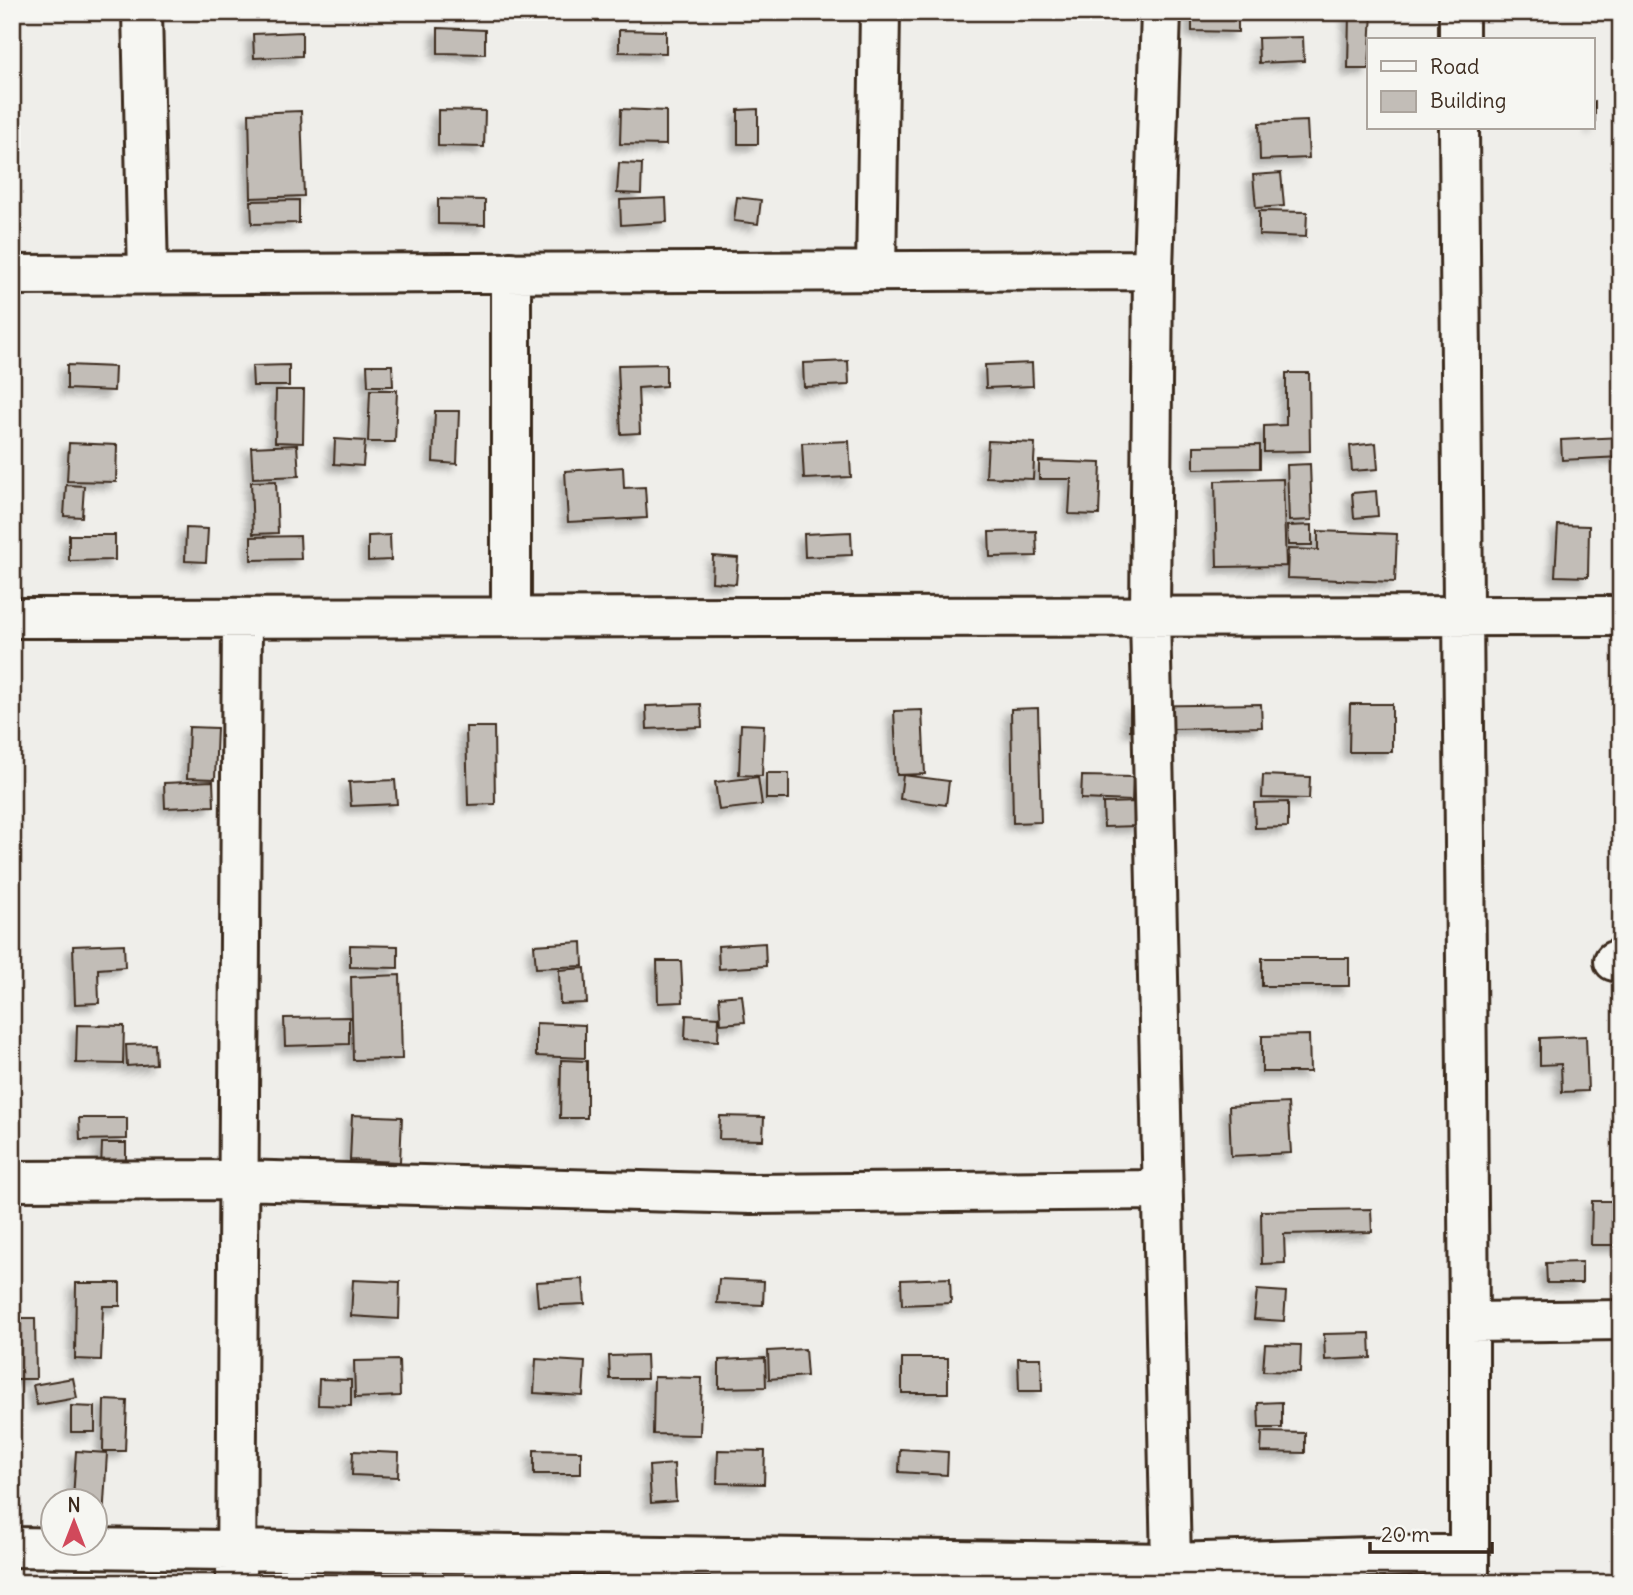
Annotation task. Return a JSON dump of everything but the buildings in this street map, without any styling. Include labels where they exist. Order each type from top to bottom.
[{"type":"street","points":[[142,12],[148,274]]},
{"type":"street","points":[[876,271],[880,12]]},
{"type":"street","points":[[1161,12],[1153,270],[1150,616],[1171,1563]]},
{"type":"street","points":[[1459,12],[1459,38]]},
{"type":"street","points":[[12,1547],[236,1567],[969,1572],[1171,1563],[1469,1569],[1459,130]]},
{"type":"street","points":[[12,275],[1153,270]]},
{"type":"street","points":[[512,272],[512,618]]},
{"type":"street","points":[[12,618],[1621,616]]},
{"type":"street","points":[[236,1567],[242,618]]},
{"type":"street","points":[[12,1181],[238,1180],[752,1194],[1162,1190]]},
{"type":"street","points":[[1469,1322],[1621,1320]]}]
